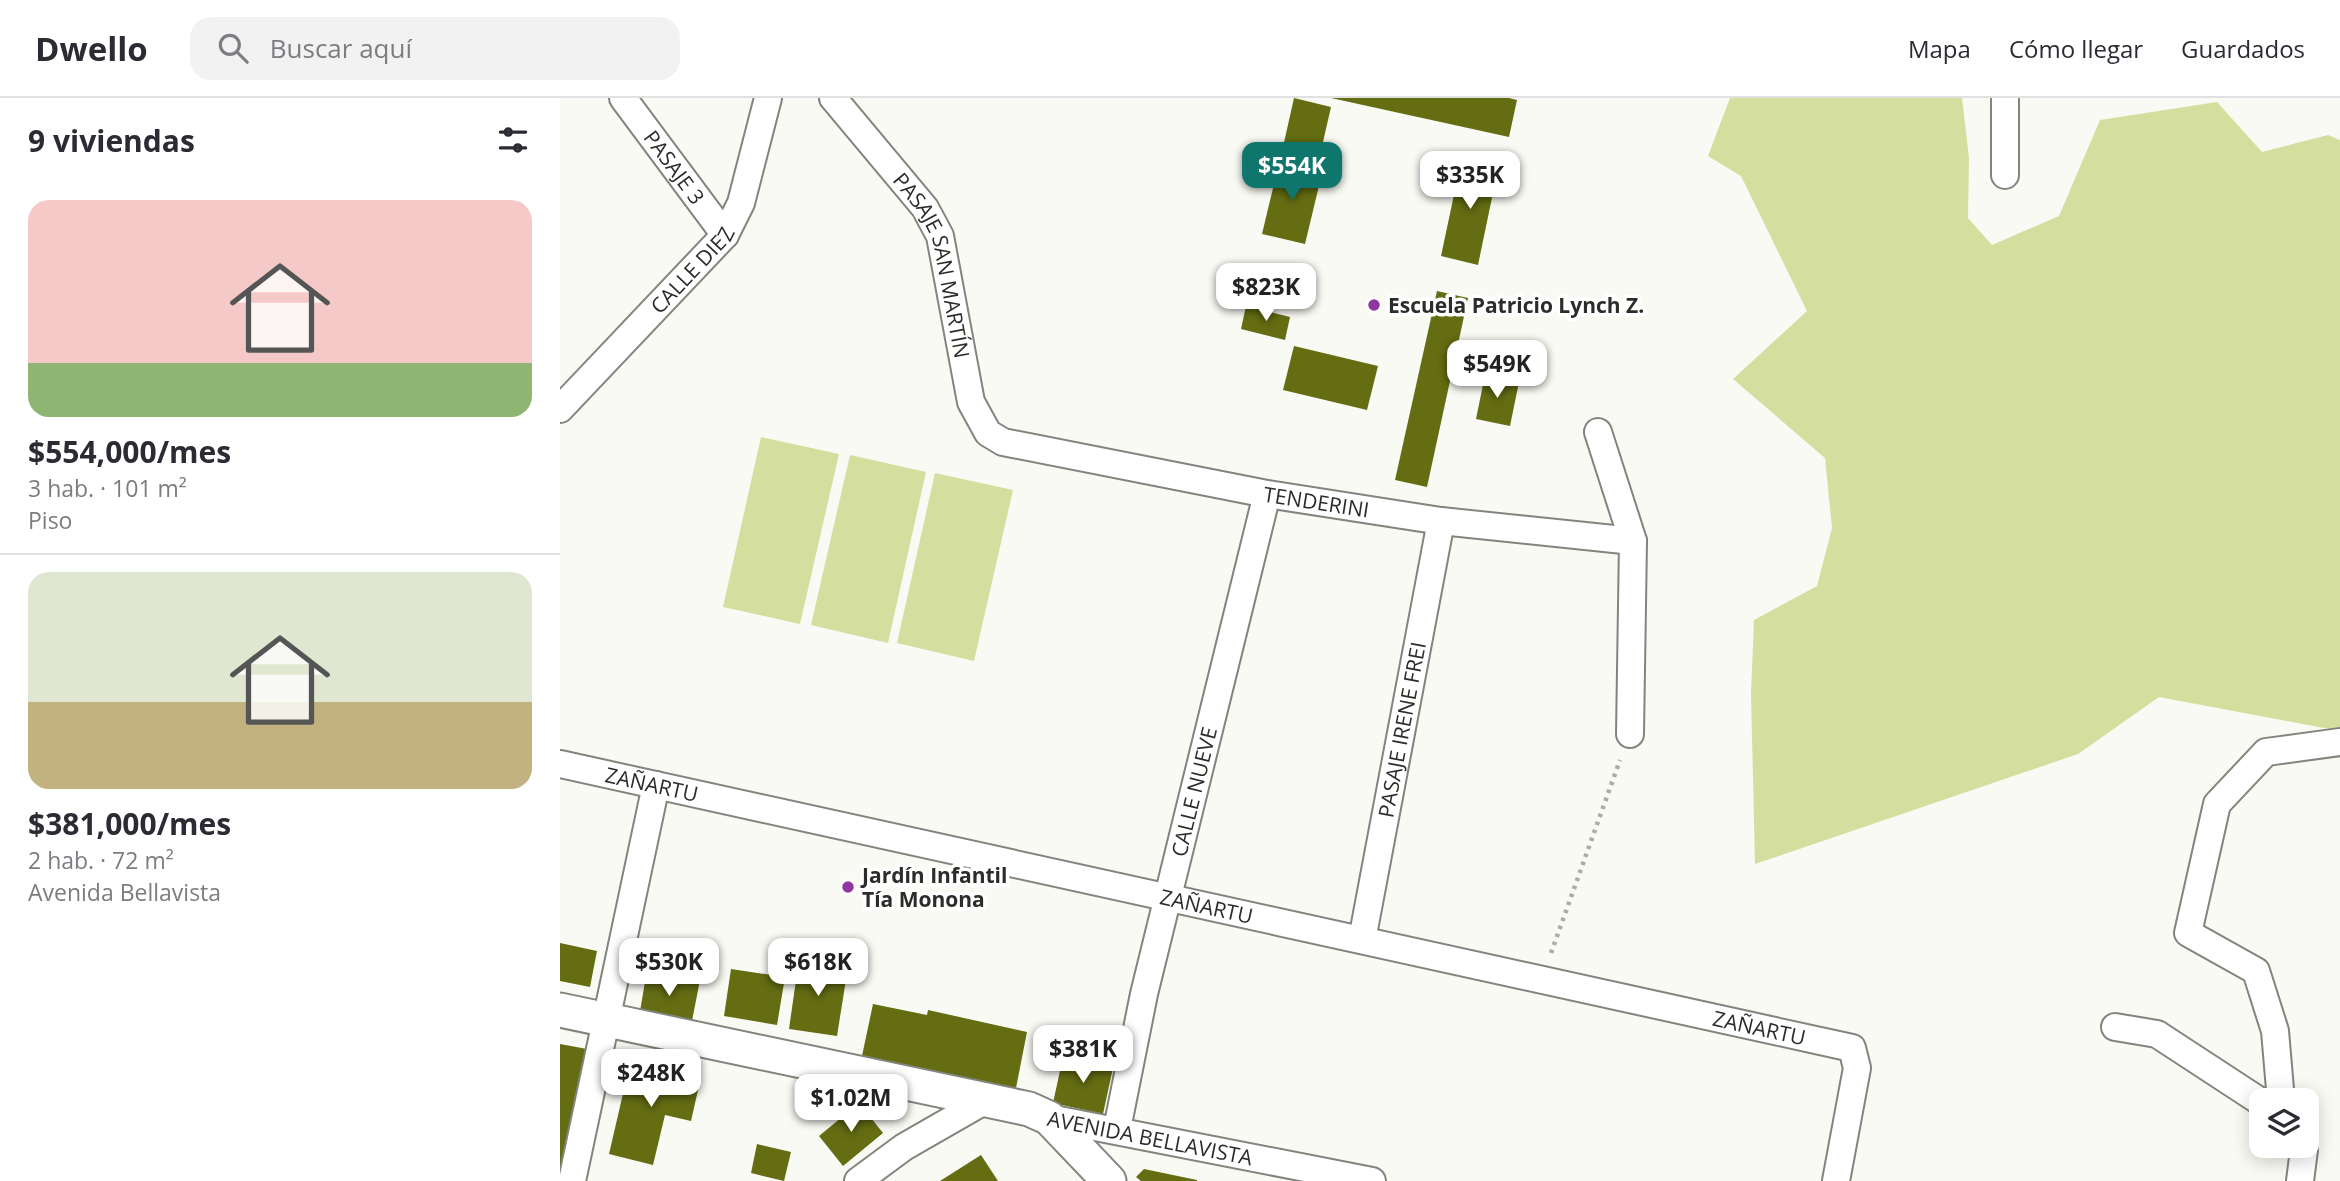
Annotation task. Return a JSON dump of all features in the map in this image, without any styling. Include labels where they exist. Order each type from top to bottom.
[{"type":"street","name":"PASAJE 3","points":[[623,98],[725,234]]},
{"type":"street","name":"CALLE DIEZ","points":[[564,394],[725,234],[741,203],[768,98]]},
{"type":"street","name":"PASAJE SAN MARTÍN","points":[[833,98],[925,208],[940,236],[971,402],[988,433],[1003,442]]},
{"type":"street","points":[[2005,98],[2005,175]]},
{"type":"street","points":[[1598,432],[1633,541],[1630,734]]},
{"type":"street","name":"TENDERINI","points":[[1003,442],[1267,494],[1441,521],[1633,541]]},
{"type":"street","name":"CALLE NUEVE","points":[[1116,1129],[1167,898],[1267,494]]},
{"type":"street","name":"PASAJE IRENE FREI","points":[[1362,940],[1441,521]]},
{"type":"street","points":[[2280,1088],[2275,1031],[2256,971],[2188,933],[2217,804],[2266,752],[2340,742]]},
{"type":"street","name":"ZAÑARTU","points":[[560,764],[1852,1048],[1857,1068],[1836,1181]]},
{"type":"street","points":[[572,1181],[656,785]]},
{"type":"street","name":"AVENIDA BELLAVISTA","points":[[560,1010],[1029,1109],[1049,1118],[1371,1181]]},
{"type":"street","points":[[2115,1027],[2157,1034],[2249,1094]]},
{"type":"street","points":[[858,1181],[904,1147],[986,1100]]},
{"type":"street","points":[[1049,1118],[1109,1181]]},
{"type":"street","points":[[2300,1181],[2303,1158]]},
{"type":"path","points":[[1541,980],[1630,734]]},
{"type":"green space","points":[[1730,98],[1962,98],[1969,158],[1968,218],[1992,245],[2059,216],[2100,120],[2217,102],[2262,152],[2328,135],[2340,140],[2340,731],[2159,697],[2078,754],[1755,864],[1751,694],[1754,620],[1817,586],[1832,528],[1825,458],[1733,379],[1807,311],[1741,176],[1708,156]]},
{"type":"green space","points":[[761,437],[839,454],[800,624],[723,607]]},
{"type":"green space","points":[[850,455],[926,472],[888,643],[811,625]]},
{"type":"green space","points":[[935,473],[1013,490],[974,661],[897,643]]},
{"type":"building","points":[[1294,98],[1331,107],[1320,155],[1283,147]]},
{"type":"building","points":[[1331,98],[1509,98],[1517,100],[1509,137]]},
{"type":"building","points":[[1462,157],[1499,164],[1478,265],[1441,256]]},
{"type":"building","points":[[1280,159],[1323,169],[1305,244],[1262,234]]},
{"type":"building","points":[[1437,291],[1468,298],[1427,487],[1395,480]]},
{"type":"building","points":[[1246,306],[1290,317],[1285,340],[1241,329]]},
{"type":"building","points":[[1294,346],[1378,366],[1367,410],[1283,390]]},
{"type":"building","points":[[1485,375],[1519,382],[1510,426],[1476,419]]},
{"type":"building","points":[[560,943],[597,951],[590,987],[560,981]]},
{"type":"building","points":[[799,959],[848,967],[837,1036],[789,1029]]},
{"type":"building","points":[[731,969],[785,977],[777,1025],[724,1016]]},
{"type":"building","points":[[647,970],[700,980],[691,1026],[639,1017]]},
{"type":"building","points":[[873,1004],[927,1015],[928,1010],[1027,1032],[1016,1088],[862,1056]]},
{"type":"building","points":[[560,1044],[587,1049],[560,1175]]},
{"type":"building","points":[[1063,1057],[1113,1068],[1103,1114],[1053,1103]]},
{"type":"building","points":[[631,1059],[701,1077],[691,1121],[665,1115],[653,1165],[609,1154]]},
{"type":"building","points":[[859,1103],[883,1133],[843,1166],[819,1136]]},
{"type":"building","points":[[757,1144],[791,1152],[784,1181],[751,1173]]},
{"type":"building","points":[[981,1155],[998,1181],[940,1181]]},
{"type":"building","points":[[1144,1169],[1197,1181],[1141,1181],[1136,1177]]},
{"type":"place","name":"Escuela Patricio Lynch Z.","points":[[1374,305]]},
{"type":"place","name":"Jardín Infantil Tía Monona","points":[[848,887]]}]
